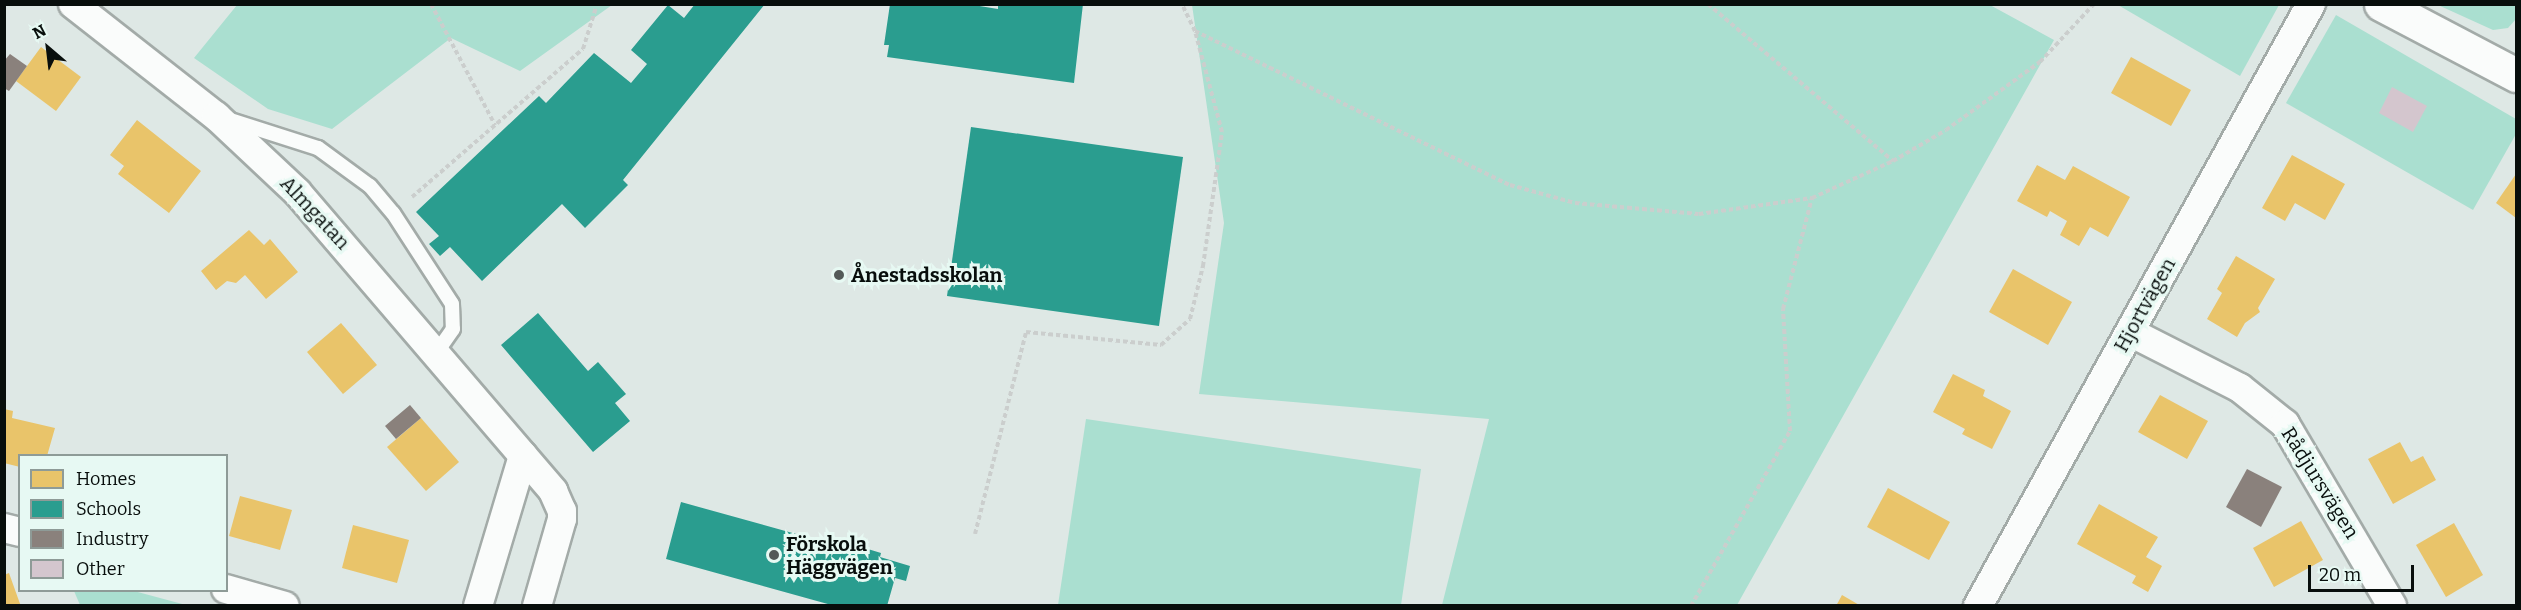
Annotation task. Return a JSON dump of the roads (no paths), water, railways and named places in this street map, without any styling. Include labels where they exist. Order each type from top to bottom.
[{"type":"street","name":"Almgatan","points":[[73,4],[216,116],[297,192],[553,491],[562,511],[537,606]]},
{"type":"street","name":"Hjortvägen","points":[[1978,606],[2311,4]]},
{"type":"street","points":[[2381,4],[2517,75]]},
{"type":"street","name":"Rådjursvägen","points":[[2130,332],[2240,388],[2285,424],[2392,606]]},
{"type":"street","points":[[478,606],[523,456]]},
{"type":"street","points":[[228,590],[285,606]]},
{"type":"lane","points":[[216,116],[318,148],[370,186],[393,213],[452,304],[453,329],[436,353]]},
{"type":"place","name":"Ånestadsskolan","points":[[839,275]]},
{"type":"place","name":"Förskola Häggvägen","points":[[774,555]]}]
